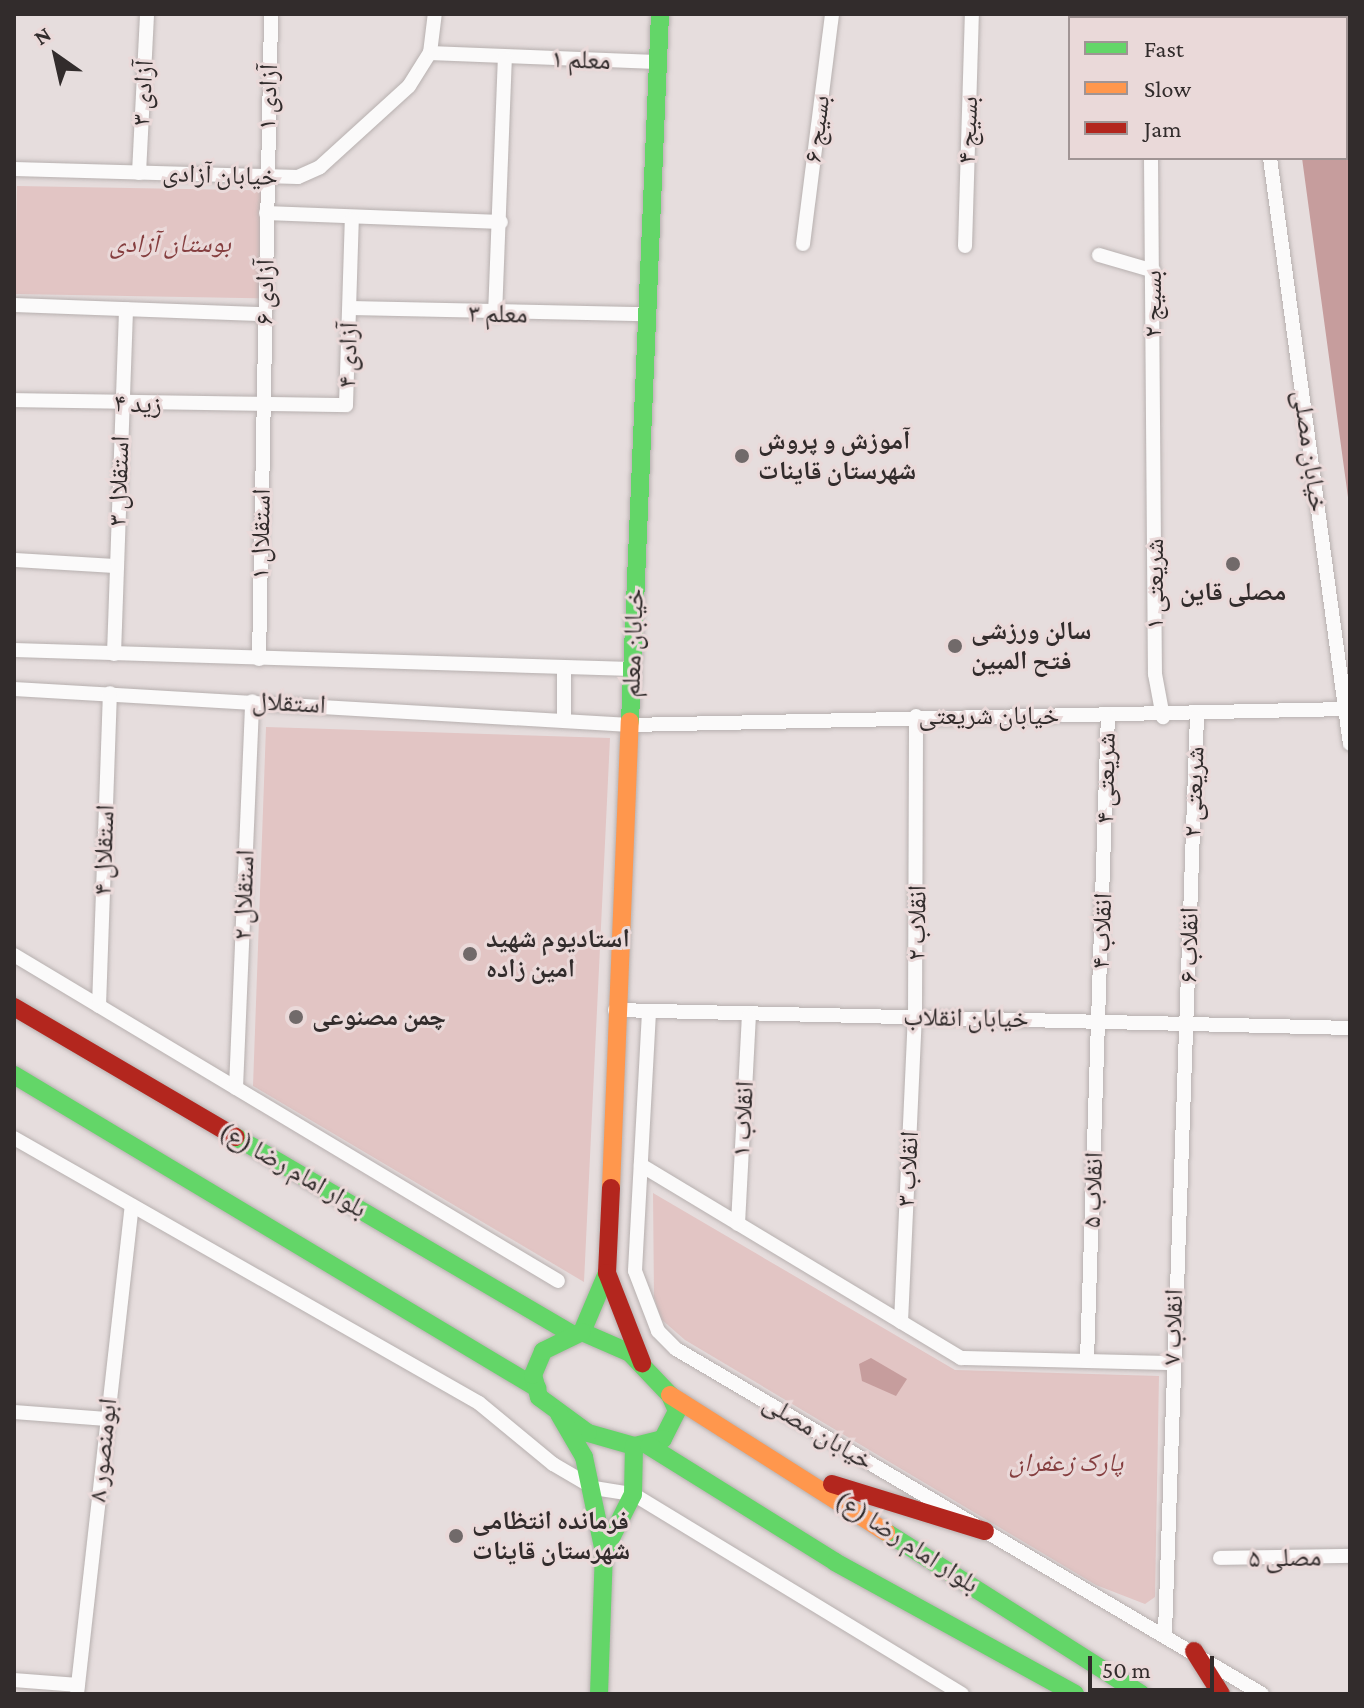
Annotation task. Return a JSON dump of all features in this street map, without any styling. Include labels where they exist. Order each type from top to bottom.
[{"type":"main road","name":"خیابان معلم","points":[[607,1273],[615,1010],[630,725],[656,62],[662,17]]},
{"type":"main road","name":"بلوار امام رضا (ع)","points":[[14,1007],[577,1333]]},
{"type":"main road","points":[[14,1075],[537,1388],[559,1414],[594,1488],[604,1552],[599,1694]]},
{"type":"main road","points":[[537,1388],[533,1375],[543,1351],[577,1333],[607,1273]]},
{"type":"main road","points":[[559,1414],[588,1433],[642,1446],[672,1428],[670,1395],[642,1364],[607,1273]]},
{"type":"main road","points":[[577,1333],[642,1364]]},
{"type":"main road","name":"بلوار امام رضا (ع)","points":[[670,1395],[807,1477],[1141,1694]]},
{"type":"main road","name":"بلوار امام رضا (ع)","points":[[642,1446],[835,1562],[1075,1694]]},
{"type":"main road","points":[[604,1552],[633,1494],[642,1446]]},
{"type":"main road","points":[[807,1477],[985,1531]]},
{"type":"main road","points":[[1194,1651],[1221,1694]]},
{"type":"street","name":"آزادی ۳","points":[[139,173],[147,14]]},
{"type":"street","name":"خیابان آزادی","points":[[14,169],[298,177],[320,167],[409,86],[430,53],[435,14]]},
{"type":"street","name":"بسیج ۶","points":[[803,244],[832,14]]},
{"type":"street","name":"بسیج ۴","points":[[965,246],[972,14]]},
{"type":"street","name":"آزادی ۱","points":[[266,177],[271,16]]},
{"type":"street","name":"معلم ۱","points":[[430,53],[656,62]]},
{"type":"street","points":[[495,315],[505,58]]},
{"type":"street","name":"بسیج ۲","points":[[1151,160],[1154,450]]},
{"type":"street","name":"خیابان مصلی","points":[[1270,160],[1350,744]]},
{"type":"street","name":"آزادی ۶","points":[[263,408],[266,177]]},
{"type":"street","points":[[266,213],[352,219],[501,222]]},
{"type":"street","name":"آزادی ۴","points":[[263,408],[346,405],[352,219]]},
{"type":"street","points":[[1099,255],[1154,271]]},
{"type":"street","points":[[14,305],[265,314]]},
{"type":"street","name":"معلم ۳","points":[[350,308],[495,315],[646,314]]},
{"type":"street","name":"استقلال ۳","points":[[114,654],[126,309]]},
{"type":"street","name":"زید ۴","points":[[14,400],[263,408]]},
{"type":"street","name":"استقلال ۱","points":[[259,659],[263,408]]},
{"type":"street","name":"شریعتی ۱","points":[[1154,450],[1155,674],[1163,717]]},
{"type":"street","points":[[14,560],[116,566]]},
{"type":"street","name":"استقلال","points":[[14,650],[564,670],[632,669]]},
{"type":"street","points":[[564,670],[564,717]]},
{"type":"street","name":"استقلال","points":[[14,689],[564,717],[630,725]]},
{"type":"street","name":"استقلال ۴","points":[[99,1006],[110,693]]},
{"type":"street","name":"استقلال ۲","points":[[236,1088],[252,701]]},
{"type":"street","name":"خیابان شریعتی","points":[[630,725],[916,716],[1252,716],[1346,709]]},
{"type":"street","name":"شریعتی ۴","points":[[1105,842],[1108,715]]},
{"type":"street","name":"انقلاب ۲","points":[[915,1016],[916,716]]},
{"type":"street","name":"شریعتی ۲","points":[[1191,868],[1197,717]]},
{"type":"street","name":"انقلاب ۴","points":[[1099,1021],[1105,842]]},
{"type":"street","name":"انقلاب ۶","points":[[1187,1022],[1191,868]]},
{"type":"street","points":[[14,955],[558,1281]]},
{"type":"street","name":"خیابان انقلاب","points":[[615,1010],[1350,1028]]},
{"type":"street","name":"خیابان مصلی","points":[[649,1012],[635,1271],[658,1331],[676,1349],[985,1531],[1165,1632],[1262,1694]]},
{"type":"street","name":"انقلاب ۱","points":[[738,1224],[749,1015]]},
{"type":"street","name":"انقلاب ۳","points":[[901,1322],[915,1016]]},
{"type":"street","name":"انقلاب ۵","points":[[1087,1360],[1099,1021]]},
{"type":"street","name":"انقلاب ۷","points":[[1165,1632],[1171,1363],[1187,1022]]},
{"type":"street","points":[[14,1138],[479,1403],[594,1488],[633,1494],[962,1694]]},
{"type":"street","points":[[641,1165],[961,1358],[1171,1363]]},
{"type":"street","name":"ابومنصور ۸","points":[[78,1689],[132,1206]]},
{"type":"street","points":[[14,1412],[107,1419]]},
{"type":"street","name":"مصلی ۵","points":[[1220,1558],[1350,1556]]},
{"type":"street","points":[[14,1680],[78,1689]]},
{"type":"green space","name":"بوستان آزادی","points":[[17,186],[263,190],[261,298],[15,294]]},
{"type":"green space","points":[[266,727],[610,738],[584,1282],[253,1086]]},
{"type":"green space","name":"پارک زعفران","points":[[653,1193],[955,1370],[1159,1376],[1155,1597],[1145,1604],[1096,1585],[685,1340],[661,1319],[654,1297]]},
{"type":"shaded area","points":[[1284,14],[1350,14],[1350,512],[1302,160],[1348,160],[1348,16]]},
{"type":"shaded area","points":[[871,1358],[907,1379],[896,1396],[862,1381],[859,1364]]},
{"type":"traffic: fast","points":[[630,721],[660,14]]},
{"type":"traffic: fast","points":[[14,1075],[537,1388]]},
{"type":"traffic: fast","points":[[236,1137],[572,1334]]},
{"type":"traffic: fast","points":[[582,1332],[607,1273]]},
{"type":"traffic: fast","points":[[582,1332],[630,1353],[670,1395],[677,1411],[663,1439],[634,1446],[588,1433],[539,1397],[533,1375],[543,1351],[582,1332]]},
{"type":"traffic: fast","points":[[559,1414],[584,1457],[604,1552],[633,1494],[634,1446]]},
{"type":"traffic: fast","points":[[649,1446],[835,1562],[1075,1694]]},
{"type":"traffic: fast","points":[[886,1532],[1141,1694]]},
{"type":"traffic: fast","points":[[599,1694],[604,1552]]},
{"type":"traffic: slow","points":[[611,1188],[630,721]]},
{"type":"traffic: slow","points":[[670,1395],[886,1532]]},
{"type":"traffic: jam","points":[[14,1007],[236,1137]]},
{"type":"traffic: jam","points":[[611,1188],[607,1273],[642,1363]]},
{"type":"traffic: jam","points":[[832,1484],[985,1531]]},
{"type":"traffic: jam","points":[[1194,1651],[1221,1694]]},
{"type":"place","name":"آموزش و پروش شهرستان قاینات","points":[[742,456]]},
{"type":"place","name":"مصلی قاین","points":[[1233,564]]},
{"type":"place","name":"سالن ورزشی فتح المبین","points":[[955,646]]},
{"type":"place","name":"استادیوم شهید امین زاده","points":[[470,954]]},
{"type":"place","name":"چمن مصنوعی","points":[[296,1017]]},
{"type":"place","name":"فرمانده انتظامی شهرستان قاینات","points":[[456,1536]]}]
